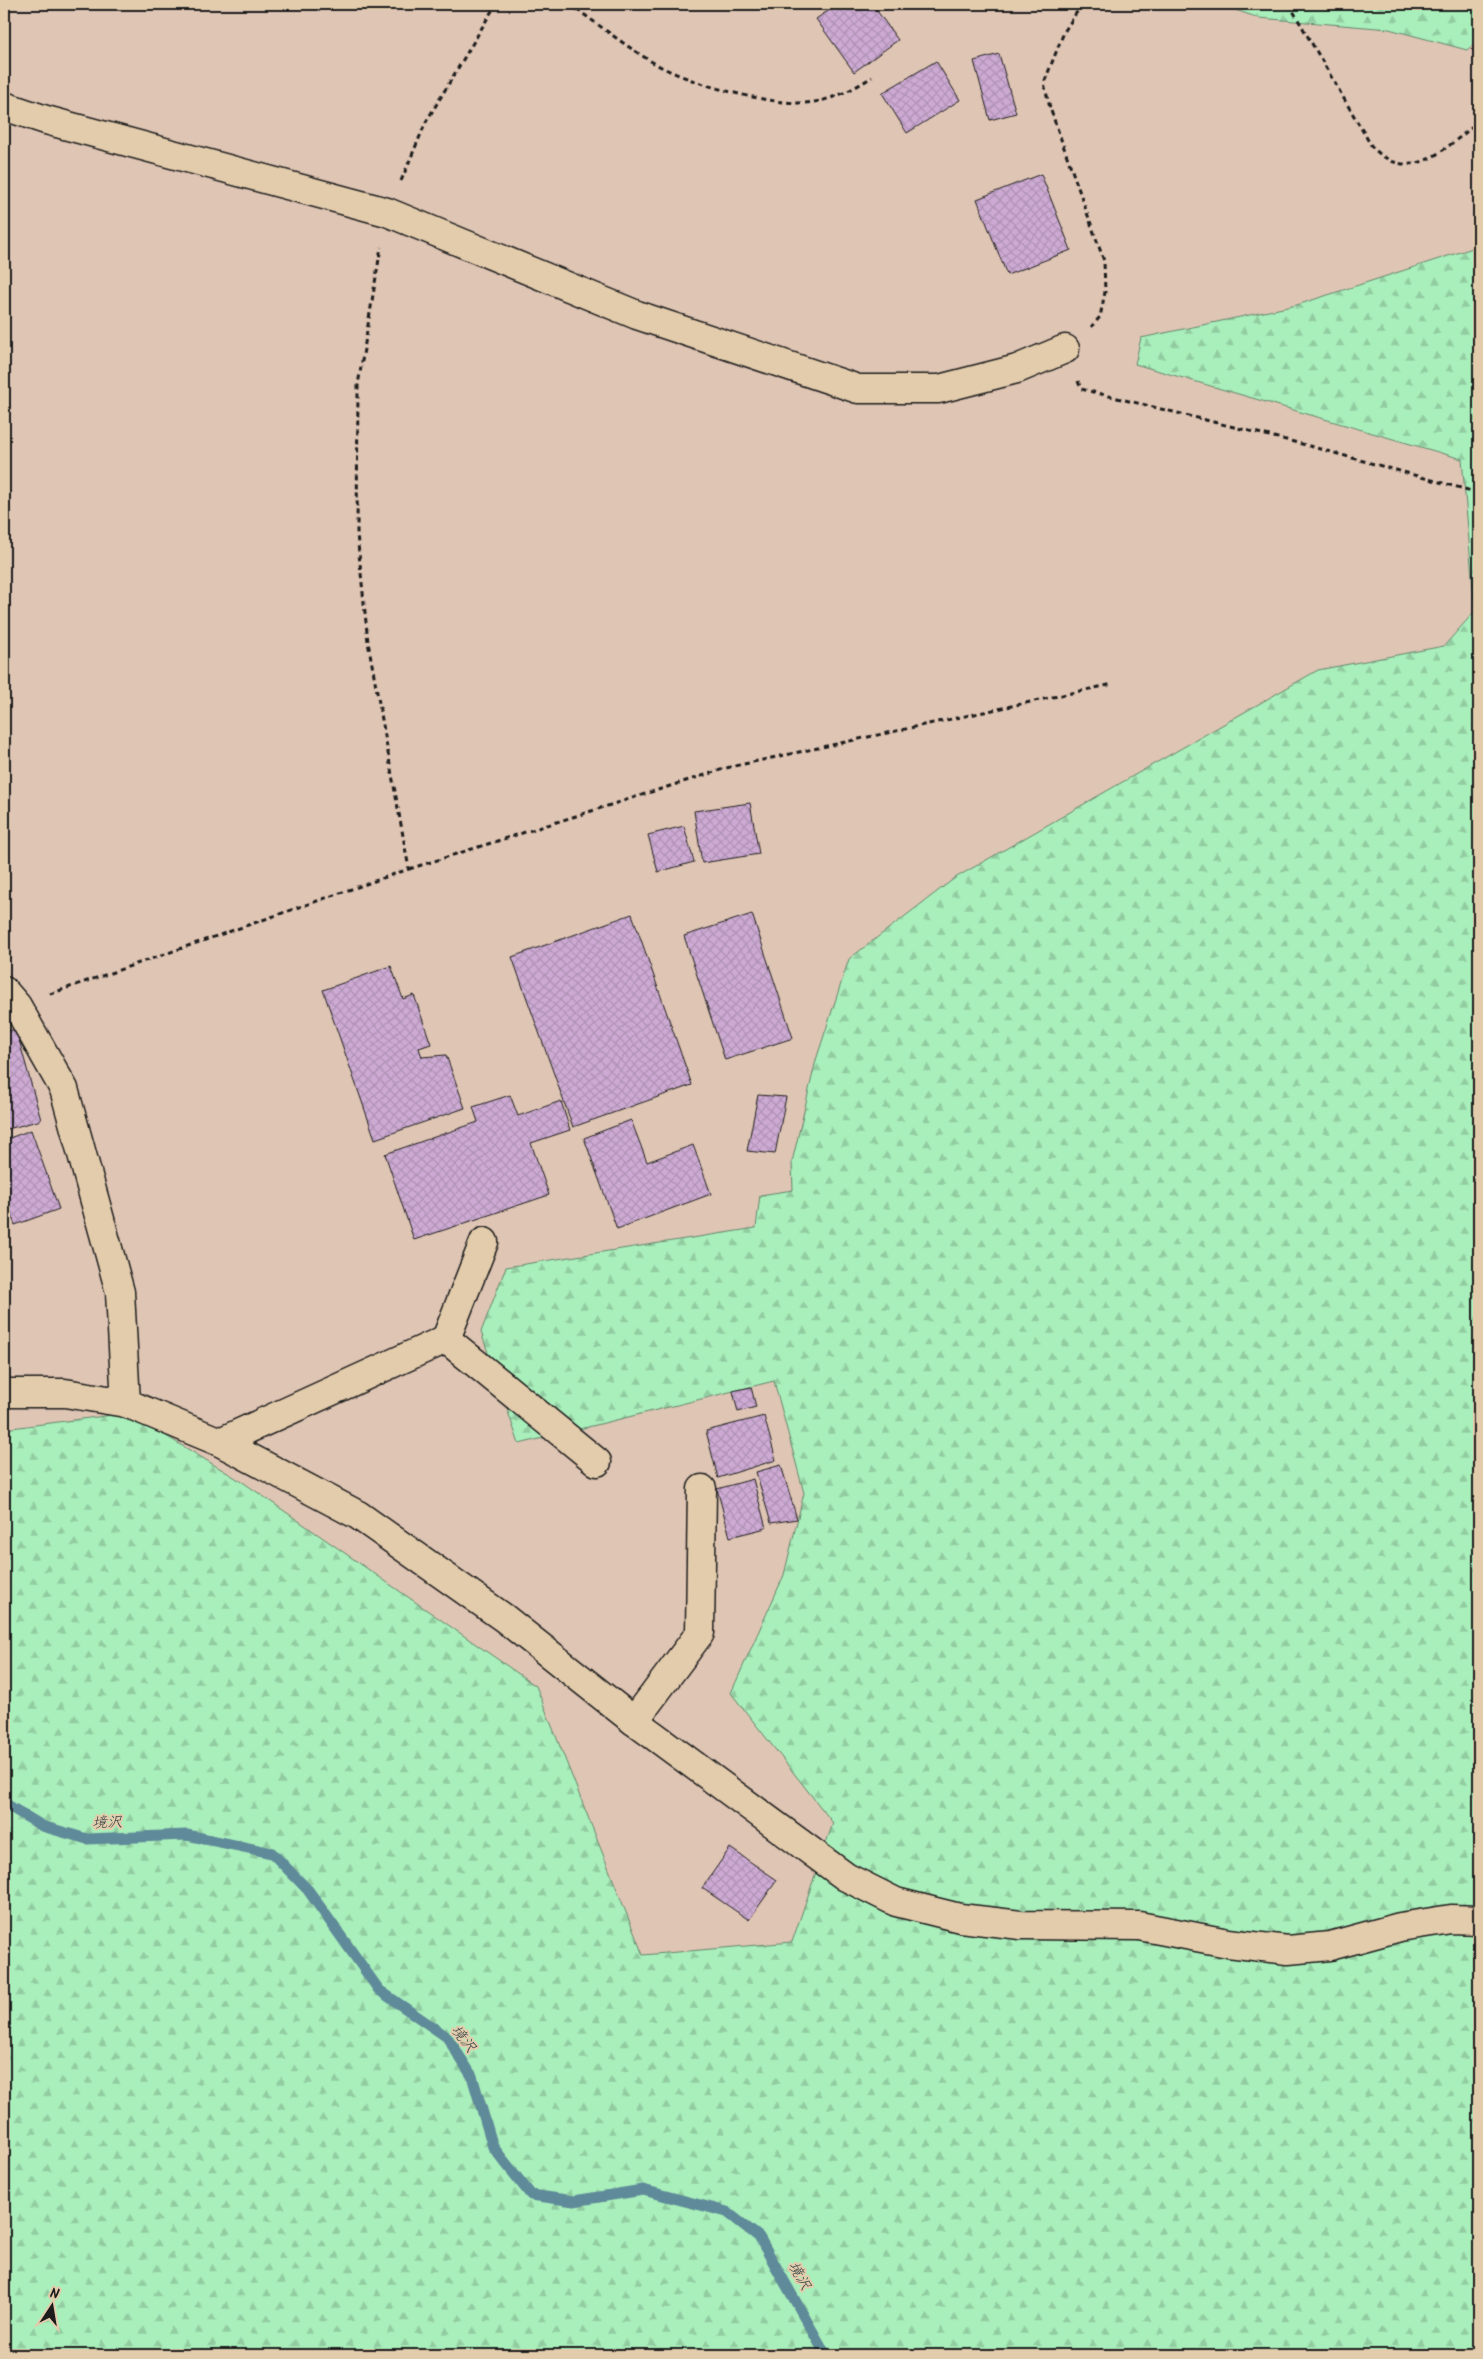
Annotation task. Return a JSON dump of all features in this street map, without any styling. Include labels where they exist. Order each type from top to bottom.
[{"type":"street","points":[[4,106],[46,120],[387,212],[637,315],[858,389],[939,389],[1018,369],[1065,349]]},
{"type":"street","points":[[10,998],[64,1089],[120,1292],[126,1403]]},
{"type":"street","points":[[220,1442],[446,1339],[484,1242]]},
{"type":"street","points":[[446,1339],[597,1462]]},
{"type":"street","points":[[4,1393],[65,1393],[126,1403],[220,1442],[358,1515],[504,1618],[634,1721],[846,1877],[896,1902],[960,1918],[1021,1925],[1139,1926],[1228,1943],[1288,1950],[1330,1946],[1409,1925],[1451,1918],[1479,1920]]},
{"type":"street","points":[[634,1721],[700,1633],[702,1489]]},
{"type":"path","points":[[410,869],[368,642],[358,534],[358,385],[387,212],[426,122],[496,4]]},
{"type":"path","points":[[569,4],[654,63],[707,86],[757,97],[801,103],[844,94],[872,77]]},
{"type":"path","points":[[1082,4],[1064,32],[1044,83],[1050,108],[1104,260],[1105,292],[1100,317],[1079,341],[1065,349],[1081,389],[1302,444],[1479,493]]},
{"type":"path","points":[[1289,4],[1372,147],[1384,159],[1399,165],[1416,165],[1430,158],[1479,122]]},
{"type":"path","points":[[10,998],[730,767],[1113,684]]},
{"type":"green space","points":[[1218,4],[1479,4],[1479,39],[1467,50],[1389,29],[1259,18]]},
{"type":"green space","points":[[1479,246],[1479,2355],[4,2355],[4,1429],[128,1413],[244,1483],[536,1686],[643,1955],[792,1942],[833,1823],[731,1693],[784,1575],[804,1493],[774,1381],[519,1444],[481,1332],[506,1267],[756,1228],[760,1195],[793,1190],[792,1162],[816,1060],[849,959],[955,878],[1318,670],[1444,646],[1475,611],[1462,459],[1135,364],[1141,338],[1297,305]]},
{"type":"building","points":[[838,4],[872,4],[898,40],[854,72],[816,19]]},
{"type":"building","points":[[999,54],[1016,113],[990,120],[974,61]]},
{"type":"building","points":[[936,61],[960,100],[907,133],[882,93]]},
{"type":"building","points":[[1041,174],[1071,250],[1007,275],[977,199]]},
{"type":"building","points":[[750,803],[759,854],[702,863],[694,811]]},
{"type":"building","points":[[684,826],[694,862],[658,872],[648,835]]},
{"type":"building","points":[[632,914],[692,1085],[573,1127],[512,957]]},
{"type":"building","points":[[752,914],[793,1038],[725,1060],[684,936]]},
{"type":"building","points":[[391,966],[403,999],[414,995],[431,1044],[419,1048],[422,1057],[446,1055],[465,1108],[375,1139],[323,990]]},
{"type":"building","points":[[16,1029],[41,1120],[4,1130],[4,1032]]},
{"type":"building","points":[[510,1095],[518,1116],[561,1101],[570,1130],[531,1143],[549,1195],[414,1240],[385,1154],[478,1122],[473,1107]]},
{"type":"building","points":[[758,1095],[786,1097],[775,1154],[747,1151]]},
{"type":"building","points":[[631,1120],[647,1162],[693,1145],[711,1194],[617,1229],[584,1138]]},
{"type":"building","points":[[31,1130],[59,1209],[15,1225],[4,1193],[4,1140]]},
{"type":"building","points":[[751,1387],[756,1407],[738,1412],[733,1391]]},
{"type":"building","points":[[764,1416],[776,1460],[718,1478],[706,1431]]},
{"type":"building","points":[[781,1465],[797,1519],[771,1523],[756,1472]]},
{"type":"building","points":[[753,1479],[766,1528],[730,1537],[717,1489]]},
{"type":"building","points":[[730,1848],[777,1880],[749,1920],[702,1888]]},
{"type":"waterway","name":"境沢","points":[[4,1803],[42,1826],[87,1839],[187,1835],[272,1853],[308,1890],[379,1990],[447,2037],[472,2076],[493,2147],[531,2195],[574,2201],[643,2190],[727,2212],[759,2237],[826,2355]]}]
